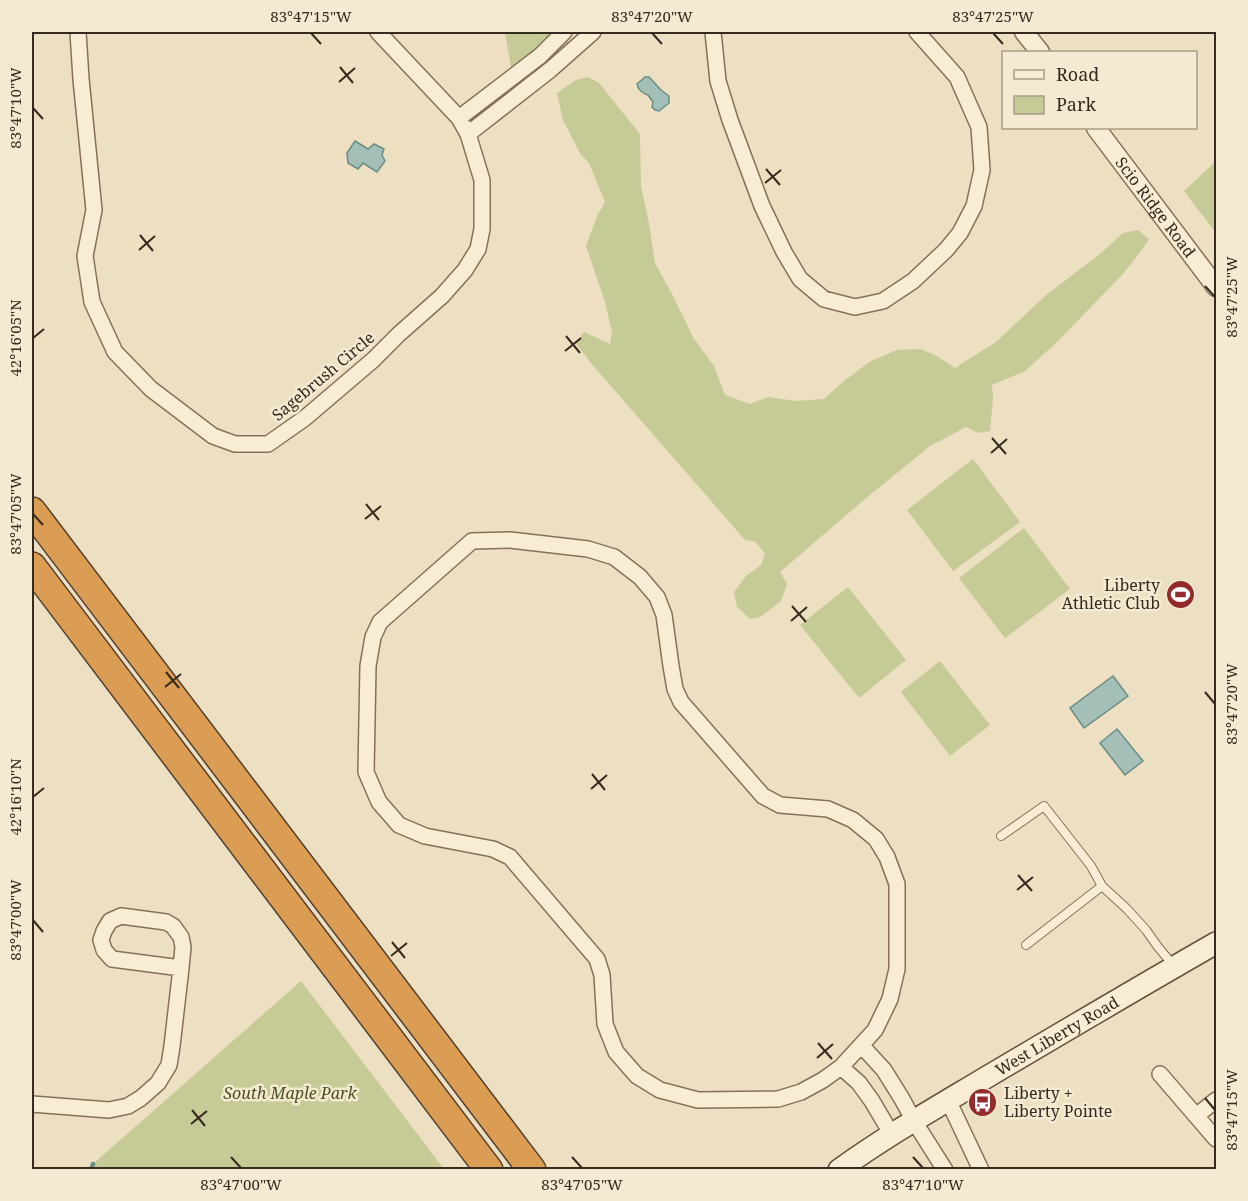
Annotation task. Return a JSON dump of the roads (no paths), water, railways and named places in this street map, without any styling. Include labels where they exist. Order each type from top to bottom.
[{"type":"highway","points":[[32,511],[532,1170]]},
{"type":"highway","points":[[32,566],[489,1170]]},
{"type":"main road","name":"West Liberty Road","points":[[838,1170],[948,1100],[1216,943]]},
{"type":"street","name":"Sagebrush Circle","points":[[78,32],[94,210],[86,256],[92,302],[115,352],[151,389],[213,436],[235,444],[268,444],[305,418],[373,360],[442,296],[465,270],[478,249],[482,229],[482,180],[468,134],[459,118],[378,32]]},
{"type":"street","points":[[459,118],[540,56],[564,32]]},
{"type":"street","points":[[468,134],[550,70],[593,32]]},
{"type":"street","points":[[713,32],[718,81],[730,120],[762,206],[784,252],[800,279],[824,299],[855,307],[883,301],[913,281],[946,250],[960,233],[974,206],[982,170],[979,127],[957,78],[917,32]]},
{"type":"street","points":[[1024,32],[1039,51]]},
{"type":"street","points":[[540,56],[550,70]]},
{"type":"street","name":"Scio Ridge Road","points":[[1097,129],[1216,287]]},
{"type":"street","points":[[510,540],[588,549],[614,557],[640,577],[657,597],[664,615],[675,689],[681,702],[763,796],[780,805],[828,809],[853,820],[876,839],[887,857],[897,884],[897,969],[890,999],[875,1030],[862,1046],[841,1067],[823,1080],[801,1092],[778,1099],[698,1100],[660,1090],[637,1076],[616,1052],[605,1024],[602,975],[597,959],[510,857],[493,849],[425,836],[399,825],[379,802],[366,772],[368,666],[373,637],[380,622],[472,541],[510,540]]},
{"type":"street","points":[[32,1104],[109,1110],[128,1106],[158,1083],[169,1065],[181,968],[183,947],[181,937],[173,926],[166,922],[121,916],[110,921],[101,940],[104,950],[112,959],[181,968]]},
{"type":"street","points":[[862,1046],[884,1071],[945,1170]]},
{"type":"street","points":[[841,1067],[859,1083],[892,1135]]},
{"type":"street","points":[[1160,1074],[1216,1139]]},
{"type":"street","points":[[948,1100],[981,1170]]},
{"type":"street","points":[[1196,1116],[1216,1100]]},
{"type":"lane","points":[[1001,836],[1044,806],[1091,866],[1102,886],[1146,930],[1174,967]]},
{"type":"lane","points":[[1026,945],[1102,886]]},
{"type":"water","points":[[645,77],[649,77],[669,96],[669,103],[659,111],[652,107],[653,102],[637,84]]},
{"type":"water","points":[[355,141],[368,149],[374,144],[384,149],[382,155],[385,161],[377,172],[363,163],[358,169],[348,163],[347,153]]},
{"type":"water","points":[[1113,676],[1128,696],[1084,728],[1070,708]]},
{"type":"water","points":[[1117,729],[1143,761],[1125,775],[1100,743]]},
{"type":"waterway","points":[[91,1170],[93,1164]]},
{"type":"place","name":"Liberty Athletic Club","points":[[1181,594]]},
{"type":"place","name":"Liberty + Liberty Pointe","points":[[983,1102]]},
{"type":"park label","name":"South Maple Park","points":[[290,1093]]}]
